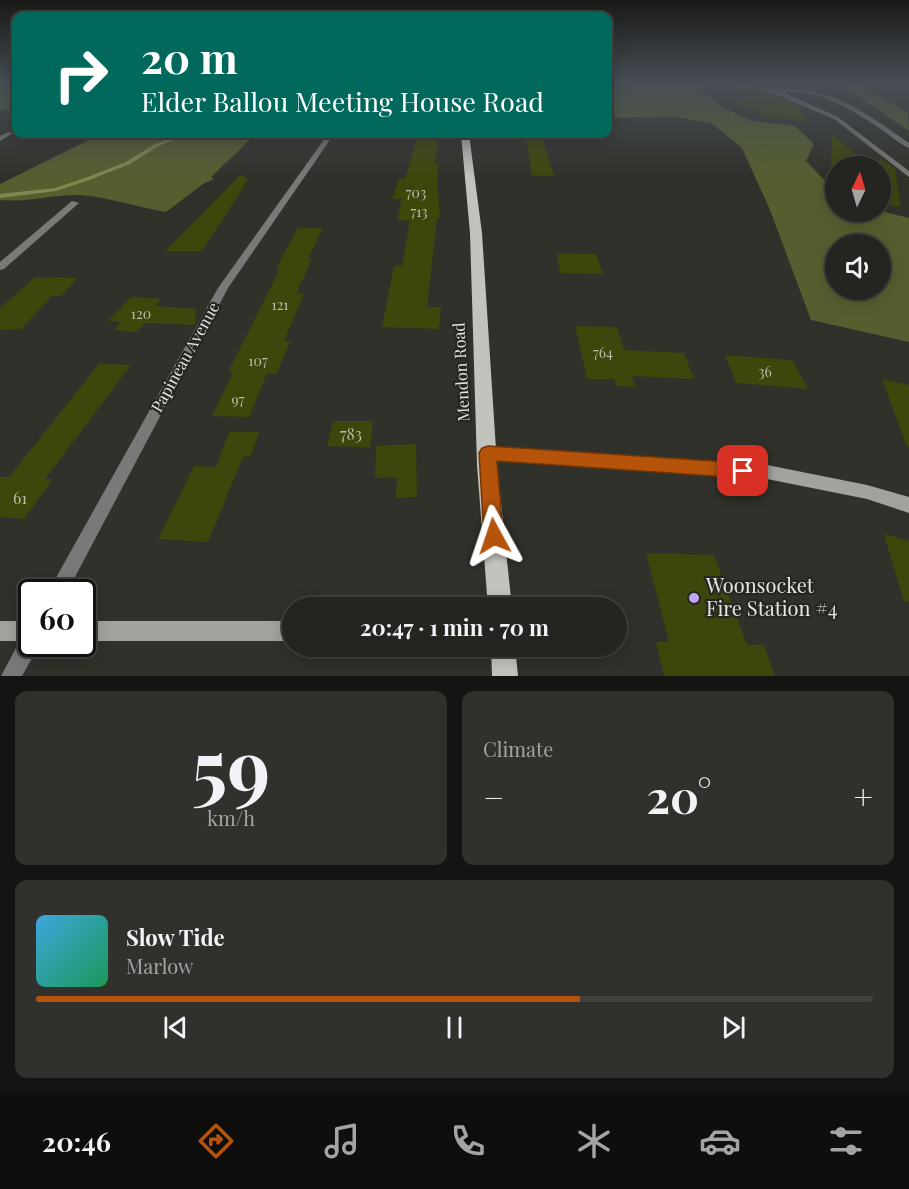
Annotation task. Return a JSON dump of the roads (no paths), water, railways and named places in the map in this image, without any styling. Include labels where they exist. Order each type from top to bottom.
[{"type":"main road","name":"Mendon Road","points":[[465,138],[476,233],[488,453],[499,597]]},
{"type":"main road","points":[[504,657],[505,676]]},
{"type":"street","points":[[830,116],[909,175]]},
{"type":"street","points":[[862,116],[909,146]]},
{"type":"street","points":[[0,139],[10,133]]},
{"type":"street","name":"Papineau Avenue","points":[[64,579],[223,288],[328,138]]},
{"type":"street","points":[[0,267],[75,203]]},
{"type":"street","points":[[488,453],[766,472],[867,492],[909,505]]},
{"type":"street","points":[[0,631],[18,632]]},
{"type":"street","points":[[96,631],[282,631]]},
{"type":"street","points":[[11,676],[22,657]]},
{"type":"waterway","points":[[0,196],[56,189],[87,179],[128,163],[155,146],[174,138]]},
{"type":"place","name":"Woonsocket Fire Station #4","points":[[694,598]]}]
